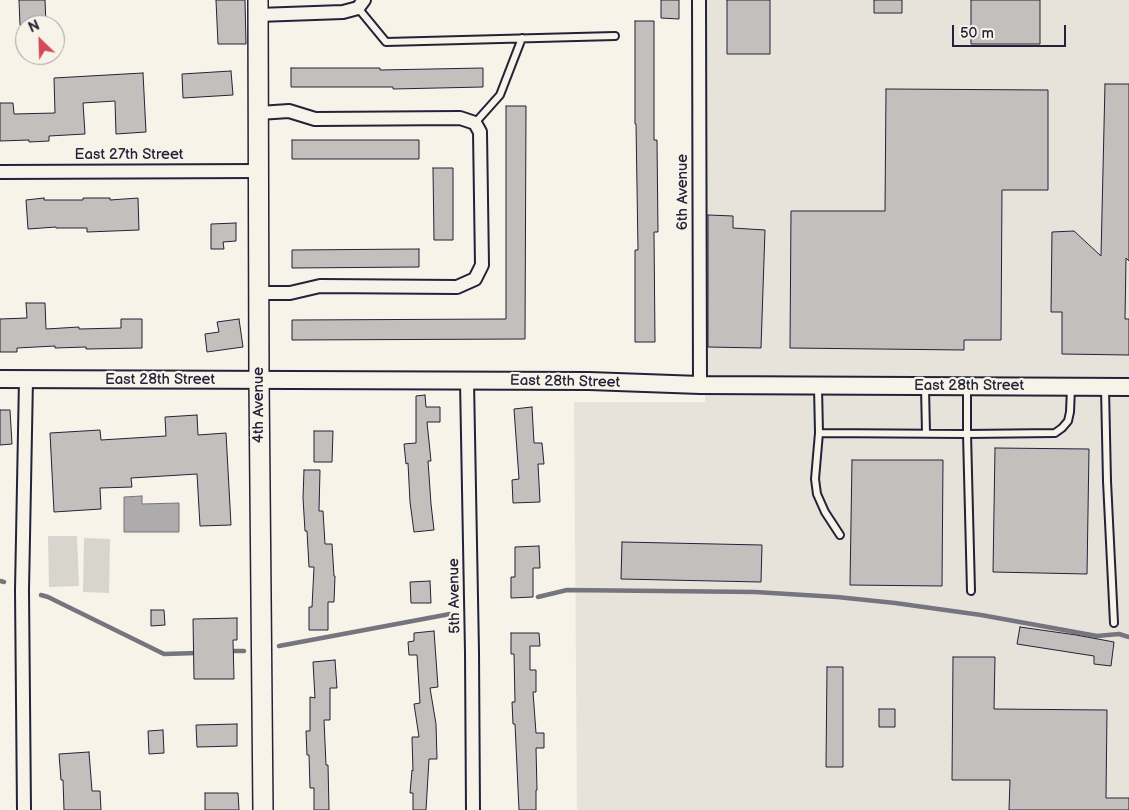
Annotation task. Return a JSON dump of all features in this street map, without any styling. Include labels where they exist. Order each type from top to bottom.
[{"type":"main road","name":"4th Avenue","points":[[258,7],[262,810]]},
{"type":"street","name":"6th Avenue","points":[[699,0],[700,385]]},
{"type":"street","points":[[258,7],[343,12],[361,4]]},
{"type":"street","points":[[259,113],[289,111],[315,119],[460,118],[475,123],[480,132],[482,256],[482,266],[475,279],[457,287],[320,286],[290,293],[259,293]]},
{"type":"street","name":"East 27th Street","points":[[0,172],[258,171]]},
{"type":"street","name":"East 28th Street","points":[[0,379],[589,381],[700,385],[1129,387]]},
{"type":"street","points":[[24,810],[22,590],[26,379]]},
{"type":"street","name":"5th Avenue","points":[[467,381],[473,810]]},
{"type":"lane","points":[[361,4],[386,42],[615,36]]},
{"type":"lane","points":[[475,123],[500,95],[522,38]]},
{"type":"lane","points":[[818,386],[819,433],[815,479],[817,494],[825,512],[840,535]]},
{"type":"lane","points":[[925,386],[926,433]]},
{"type":"lane","points":[[967,386],[971,591]]},
{"type":"lane","points":[[819,433],[1055,433],[1068,422],[1071,387]]},
{"type":"lane","points":[[1105,387],[1107,481],[1114,623]]},
{"type":"shaded area","points":[[705,0],[1129,0],[1129,810],[577,810],[574,402],[705,402]]},
{"type":"shaded area","points":[[142,496],[142,504],[179,503],[179,532],[124,532],[124,497]]},
{"type":"shaded area","points":[[48,536],[77,536],[79,586],[49,587]]},
{"type":"shaded area","points":[[84,538],[110,539],[109,593],[83,592]]},
{"type":"building","points":[[19,0],[45,0],[46,15],[20,15]]},
{"type":"building","points":[[216,0],[245,0],[246,44],[218,44]]},
{"type":"building","points":[[661,0],[679,0],[679,19],[661,18]]},
{"type":"building","points":[[727,0],[770,0],[770,54],[727,54]]},
{"type":"building","points":[[874,0],[902,0],[902,13],[874,13]]},
{"type":"building","points":[[971,0],[1040,0],[1040,44],[971,44]]},
{"type":"building","points":[[635,21],[654,21],[654,140],[657,140],[658,232],[654,232],[655,342],[635,342],[635,250],[638,250]]},
{"type":"building","points":[[291,68],[380,68],[380,70],[483,68],[483,87],[393,89],[393,87],[291,87]]},
{"type":"building","points":[[231,71],[233,95],[183,98],[182,74]]},
{"type":"building","points":[[143,73],[146,132],[116,134],[115,101],[83,103],[85,134],[49,136],[49,141],[0,141],[0,103],[13,103],[14,114],[55,113],[54,78]]},
{"type":"building","points":[[1105,84],[1129,84],[1129,261],[1126,258],[1125,319],[1129,319],[1129,355],[1062,354],[1062,312],[1051,312],[1052,232],[1074,231],[1101,256]]},
{"type":"building","points":[[886,89],[1048,90],[1048,190],[1002,190],[1001,340],[964,340],[964,350],[790,348],[791,211],[885,211]]},
{"type":"building","points":[[506,106],[526,106],[525,339],[292,340],[292,320],[506,319]]},
{"type":"building","points":[[292,140],[419,140],[419,159],[292,159]]},
{"type":"building","points":[[433,168],[453,168],[453,240],[434,240]]},
{"type":"building","points":[[44,198],[44,200],[83,200],[83,198],[110,198],[110,200],[138,198],[139,230],[87,232],[87,228],[56,227],[28,229],[26,200]]},
{"type":"building","points":[[708,215],[733,216],[733,228],[765,230],[761,348],[708,347]]},
{"type":"building","points":[[236,223],[236,241],[223,242],[224,249],[211,249],[211,224]]},
{"type":"building","points":[[419,249],[419,267],[292,268],[292,250]]},
{"type":"building","points":[[26,303],[45,303],[46,329],[79,327],[79,329],[121,328],[121,319],[142,319],[142,348],[86,349],[86,347],[55,348],[55,346],[17,348],[17,352],[0,352],[0,319],[27,318]]},
{"type":"building","points":[[239,319],[243,347],[207,352],[205,334],[219,332],[217,322]]},
{"type":"building","points":[[425,395],[426,407],[440,407],[440,422],[427,422],[431,461],[428,461],[434,530],[414,532],[408,463],[406,464],[404,444],[416,443],[416,396]]},
{"type":"building","points":[[532,407],[534,443],[542,443],[544,464],[538,464],[540,502],[513,503],[512,480],[519,479],[514,409]]},
{"type":"building","points":[[0,410],[10,410],[12,444],[0,445]]},
{"type":"building","points":[[197,415],[198,435],[226,433],[231,525],[200,526],[197,474],[131,478],[132,487],[100,488],[101,509],[54,512],[50,433],[100,430],[101,440],[166,436],[165,417]]},
{"type":"building","points":[[314,431],[333,431],[332,462],[314,462]]},
{"type":"building","points":[[995,448],[1089,449],[1087,574],[993,572]]},
{"type":"building","points":[[852,460],[943,460],[942,586],[850,585]]},
{"type":"building","points":[[304,470],[320,470],[319,511],[323,511],[325,544],[332,544],[335,576],[334,602],[328,602],[328,630],[309,630],[309,607],[312,607],[314,567],[309,567],[307,531],[305,531]]},
{"type":"building","points":[[622,542],[762,545],[761,582],[621,579]]},
{"type":"building","points":[[539,546],[540,568],[533,568],[533,597],[511,598],[511,577],[515,577],[515,547]]},
{"type":"building","points":[[430,581],[431,603],[411,603],[410,582]]},
{"type":"building","points":[[151,610],[164,610],[165,625],[151,626]]},
{"type":"building","points":[[237,618],[237,640],[233,640],[234,679],[194,679],[193,619]]},
{"type":"building","points":[[1020,627],[1114,642],[1111,666],[1094,664],[1094,656],[1017,644]]},
{"type":"building","points":[[434,631],[438,687],[430,688],[436,724],[437,759],[429,759],[426,810],[413,810],[413,793],[410,793],[413,771],[412,737],[419,737],[414,704],[420,703],[417,655],[409,655],[408,642],[414,641],[414,633]]},
{"type":"building","points":[[511,633],[539,633],[540,646],[530,646],[530,670],[536,670],[536,692],[533,692],[536,733],[544,733],[544,748],[536,748],[536,810],[519,810],[515,724],[513,724],[512,702],[515,702],[514,654],[511,654]]},
{"type":"building","points":[[953,657],[995,657],[994,709],[1107,710],[1106,798],[1129,798],[1129,810],[1009,810],[1010,780],[952,780]]},
{"type":"building","points":[[335,660],[337,688],[330,688],[330,720],[324,720],[329,810],[314,810],[314,788],[310,788],[306,731],[310,731],[310,697],[315,698],[313,662]]},
{"type":"building","points":[[827,667],[843,667],[843,767],[826,767]]},
{"type":"building","points":[[879,709],[895,709],[895,727],[879,727]]},
{"type":"building","points":[[237,724],[237,746],[197,747],[196,725]]},
{"type":"building","points":[[163,730],[164,753],[149,754],[148,731]]},
{"type":"building","points":[[89,752],[92,791],[100,791],[101,810],[64,810],[63,780],[61,780],[59,754]]},
{"type":"building","points":[[205,793],[238,793],[239,810],[205,810]]},
{"type":"waterway","points":[[0,581],[4,582]]},
{"type":"waterway","points":[[538,597],[567,590],[755,592],[837,597],[981,615],[1097,636],[1119,634],[1129,637]]},
{"type":"waterway","points":[[41,595],[164,654],[197,653]]},
{"type":"waterway","points":[[279,646],[450,614]]},
{"type":"waterway","points":[[228,651],[244,651]]}]
